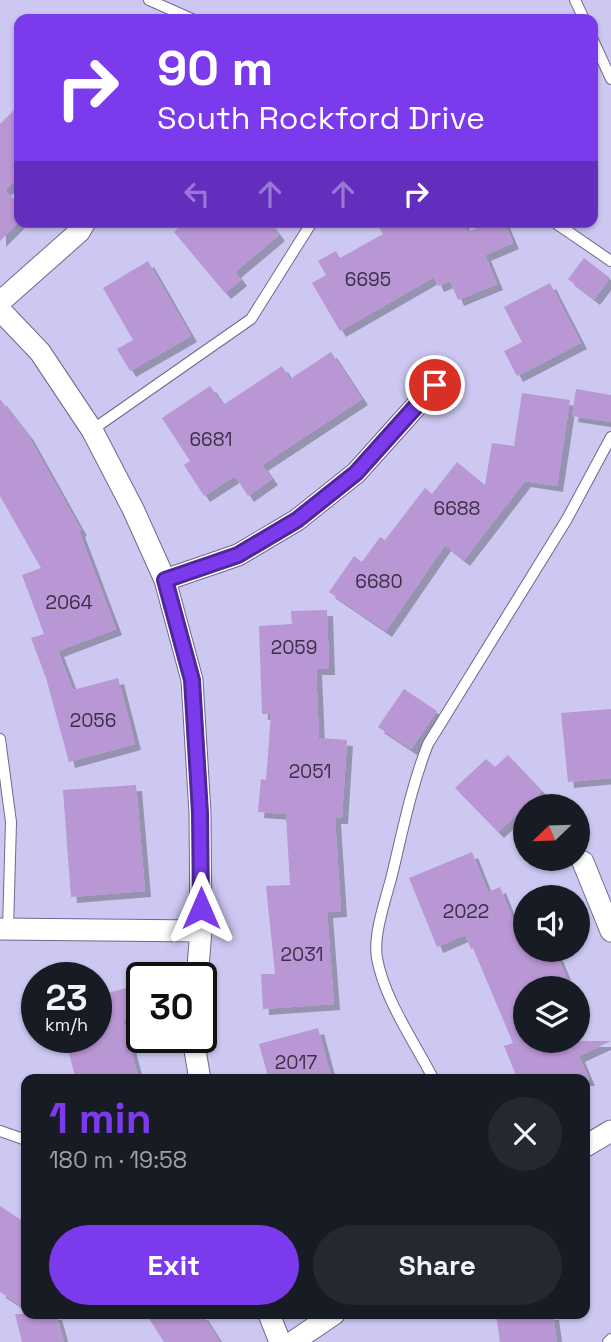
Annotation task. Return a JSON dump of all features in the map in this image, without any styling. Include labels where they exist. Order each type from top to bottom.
[{"type":"street","points":[[0,302],[81,228]]},
{"type":"street","points":[[0,310],[40,352],[92,430],[133,509],[165,580],[192,680],[200,813],[201,931],[198,962]]},
{"type":"street","points":[[165,580],[238,555],[297,520],[356,473],[435,385]]},
{"type":"street","points":[[587,872],[611,932]]},
{"type":"street","points":[[4,929],[201,931]]},
{"type":"street","points":[[196,1053],[199,1074]]},
{"type":"street","points":[[590,1143],[611,1131]]},
{"type":"street","points":[[272,1319],[280,1342]]},
{"type":"street","points":[[293,1342],[327,1319]]},
{"type":"lane","points":[[149,0],[181,14]]},
{"type":"lane","points":[[598,51],[611,79]]},
{"type":"lane","points":[[92,430],[251,319],[308,228]]},
{"type":"lane","points":[[563,228],[611,261]]},
{"type":"lane","points":[[431,1074],[392,1000],[379,970],[376,953],[381,919],[418,769],[428,744],[567,520],[611,437]]},
{"type":"lane","points":[[0,739],[11,822],[4,929]]},
{"type":"lane","points":[[0,1131],[21,1138]]},
{"type":"building","points":[[14,110],[14,182],[5,190],[14,200],[14,227],[0,241],[0,124]]},
{"type":"building","points":[[178,228],[274,228],[279,235],[235,272],[241,280],[225,293],[174,232]]},
{"type":"building","points":[[380,228],[465,228],[467,232],[477,228],[507,228],[513,243],[485,255],[497,284],[458,300],[450,281],[438,286],[434,277],[340,331],[312,283],[326,275],[318,261],[336,251],[340,258],[383,234]]},
{"type":"building","points":[[584,258],[610,278],[594,299],[568,279]]},
{"type":"building","points":[[148,261],[191,336],[130,371],[117,349],[133,340],[103,288]]},
{"type":"building","points":[[550,283],[581,343],[517,376],[504,351],[522,342],[504,307]]},
{"type":"building","points":[[331,352],[362,399],[262,465],[272,479],[248,496],[235,476],[204,496],[184,465],[190,461],[162,418],[210,386],[223,405],[282,366],[290,379]]},
{"type":"building","points":[[576,389],[611,395],[611,422],[572,416]]},
{"type":"building","points":[[522,393],[570,400],[557,486],[525,481],[464,560],[445,545],[386,631],[329,592],[354,556],[362,562],[380,537],[385,540],[425,488],[432,494],[457,462],[485,485],[492,443],[514,446]]},
{"type":"building","points":[[0,399],[28,435],[81,530],[79,531],[116,629],[58,651],[73,690],[118,678],[135,744],[69,762],[46,678],[31,638],[44,634],[22,575],[41,568],[0,496]]},
{"type":"building","points":[[327,610],[329,669],[316,669],[319,738],[347,740],[342,818],[335,818],[341,911],[327,912],[334,1004],[263,1009],[261,974],[275,974],[266,886],[290,885],[286,814],[258,812],[261,779],[266,780],[271,714],[262,714],[259,626],[292,624],[291,611]]},
{"type":"building","points":[[404,689],[437,711],[411,749],[378,727]]},
{"type":"building","points":[[611,709],[611,778],[568,782],[561,713]]},
{"type":"building","points":[[508,755],[542,791],[539,794],[513,794],[513,818],[498,832],[455,788],[486,759],[495,767]]},
{"type":"building","points":[[136,785],[145,891],[71,897],[63,790]]},
{"type":"building","points":[[472,852],[488,892],[500,887],[513,920],[513,962],[560,962],[566,976],[513,976],[513,1043],[465,935],[437,947],[409,878]]},
{"type":"building","points":[[126,988],[126,1018],[123,1019],[126,1053],[132,1053],[137,1074],[74,1074],[69,1053],[112,1053],[112,992]]},
{"type":"building","points":[[318,1028],[330,1074],[267,1074],[259,1044]]},
{"type":"building","points":[[590,1041],[611,1041],[590,1051]]},
{"type":"building","points":[[513,1043],[513,1053],[585,1053],[579,1056],[586,1074],[516,1074],[504,1046]]},
{"type":"building","points":[[0,1206],[21,1220],[21,1306],[0,1292]]},
{"type":"building","points":[[15,1314],[21,1314],[21,1319],[57,1319],[64,1342],[22,1342]]},
{"type":"building","points":[[149,1319],[205,1319],[220,1342],[164,1342]]},
{"type":"building","points":[[497,1319],[554,1319],[557,1342],[500,1342]]},
{"type":"route","points":[[201,908],[200,813],[192,680],[165,580],[238,555],[297,520],[356,473],[435,385]]}]
